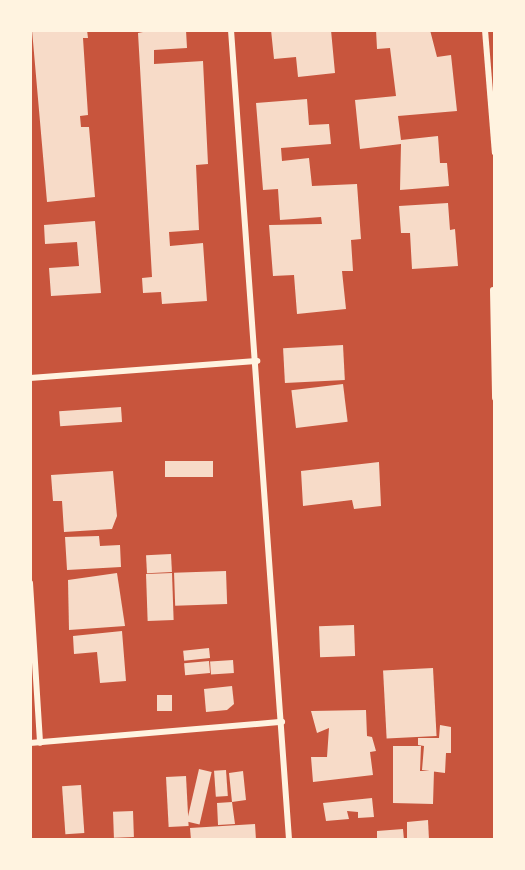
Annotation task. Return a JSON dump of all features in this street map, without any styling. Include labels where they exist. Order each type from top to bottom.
[{"type":"street","points":[[231,30],[257,361],[289,840]]},
{"type":"street","points":[[485,30],[495,153]]},
{"type":"street","points":[[494,288],[495,398]]},
{"type":"street","points":[[30,378],[257,361]]},
{"type":"street","points":[[30,583],[40,742]]},
{"type":"street","points":[[30,743],[282,722]]},
{"type":"building","points":[[32,30],[87,30],[88,38],[83,38],[88,115],[80,116],[81,127],[89,127],[95,197],[47,202]]},
{"type":"building","points":[[153,30],[186,30],[187,48],[154,50],[154,64],[203,61],[208,164],[196,165],[199,230],[169,232],[170,246],[203,243],[207,301],[162,304],[161,292],[143,293],[142,278],[152,277],[138,33]]},
{"type":"building","points":[[271,30],[331,30],[335,73],[298,77],[296,57],[274,59]]},
{"type":"building","points":[[376,30],[430,30],[437,57],[451,55],[457,111],[398,116],[401,140],[438,136],[440,163],[447,163],[449,186],[400,190],[401,144],[360,149],[355,100],[396,96],[390,48],[377,49]]},
{"type":"building","points":[[307,99],[309,125],[329,124],[331,144],[281,148],[282,161],[309,158],[312,186],[357,184],[361,239],[351,240],[353,271],[342,271],[346,309],[297,314],[294,275],[273,276],[269,225],[322,224],[321,217],[280,220],[278,189],[263,190],[256,103]]},
{"type":"building","points":[[448,203],[450,230],[455,229],[458,266],[412,269],[410,233],[401,233],[399,206]]},
{"type":"building","points":[[95,221],[101,293],[51,296],[49,268],[79,266],[77,242],[45,244],[44,225]]},
{"type":"building","points":[[343,345],[345,380],[285,383],[283,348]]},
{"type":"building","points":[[343,384],[348,422],[296,428],[291,390]]},
{"type":"building","points":[[121,407],[122,422],[60,426],[59,411]]},
{"type":"building","points":[[165,461],[213,461],[213,477],[165,477]]},
{"type":"building","points":[[379,462],[381,506],[354,509],[352,500],[303,506],[301,471]]},
{"type":"building","points":[[113,471],[117,516],[112,529],[64,532],[62,501],[53,501],[51,475]]},
{"type":"building","points":[[99,536],[100,546],[120,545],[121,567],[67,570],[65,537]]},
{"type":"building","points":[[171,554],[172,572],[147,573],[146,555]]},
{"type":"building","points":[[226,571],[227,604],[175,606],[174,573]]},
{"type":"building","points":[[117,573],[125,626],[69,630],[68,580]]},
{"type":"building","points":[[172,573],[174,620],[148,621],[146,574]]},
{"type":"building","points":[[354,625],[355,656],[320,657],[319,626]]},
{"type":"building","points":[[122,631],[126,681],[100,683],[97,652],[74,654],[73,636]]},
{"type":"building","points":[[209,648],[210,658],[184,661],[183,651]]},
{"type":"building","points":[[233,660],[234,673],[211,675],[210,662]]},
{"type":"building","points":[[209,661],[210,673],[185,675],[184,663]]},
{"type":"building","points":[[433,668],[437,736],[387,739],[383,671]]},
{"type":"building","points":[[232,686],[234,704],[227,710],[206,712],[204,689]]},
{"type":"building","points":[[157,695],[172,695],[172,711],[157,711]]},
{"type":"building","points":[[366,710],[367,736],[372,737],[376,751],[370,752],[373,775],[313,782],[311,757],[327,757],[329,728],[317,733],[311,711]]},
{"type":"building","points":[[440,725],[451,727],[451,753],[446,753],[445,773],[422,770],[424,746],[418,745],[418,738],[439,738]]},
{"type":"building","points":[[393,746],[421,746],[420,771],[434,771],[433,804],[393,803]]},
{"type":"building","points":[[199,769],[212,772],[200,825],[187,822]]},
{"type":"building","points":[[226,770],[228,796],[216,797],[214,771]]},
{"type":"building","points":[[243,771],[246,800],[232,802],[229,773]]},
{"type":"building","points":[[186,776],[189,826],[169,827],[166,777]]},
{"type":"building","points":[[81,785],[84,833],[65,834],[62,786]]},
{"type":"building","points":[[372,798],[374,817],[358,818],[358,812],[347,811],[349,819],[326,821],[323,803]]},
{"type":"building","points":[[232,802],[235,824],[218,825],[217,803]]},
{"type":"building","points":[[133,811],[134,837],[114,838],[113,812]]},
{"type":"building","points":[[428,820],[429,840],[407,840],[407,822]]},
{"type":"building","points":[[255,824],[256,840],[191,840],[190,828]]},
{"type":"building","points":[[403,829],[404,840],[377,840],[377,831]]}]
